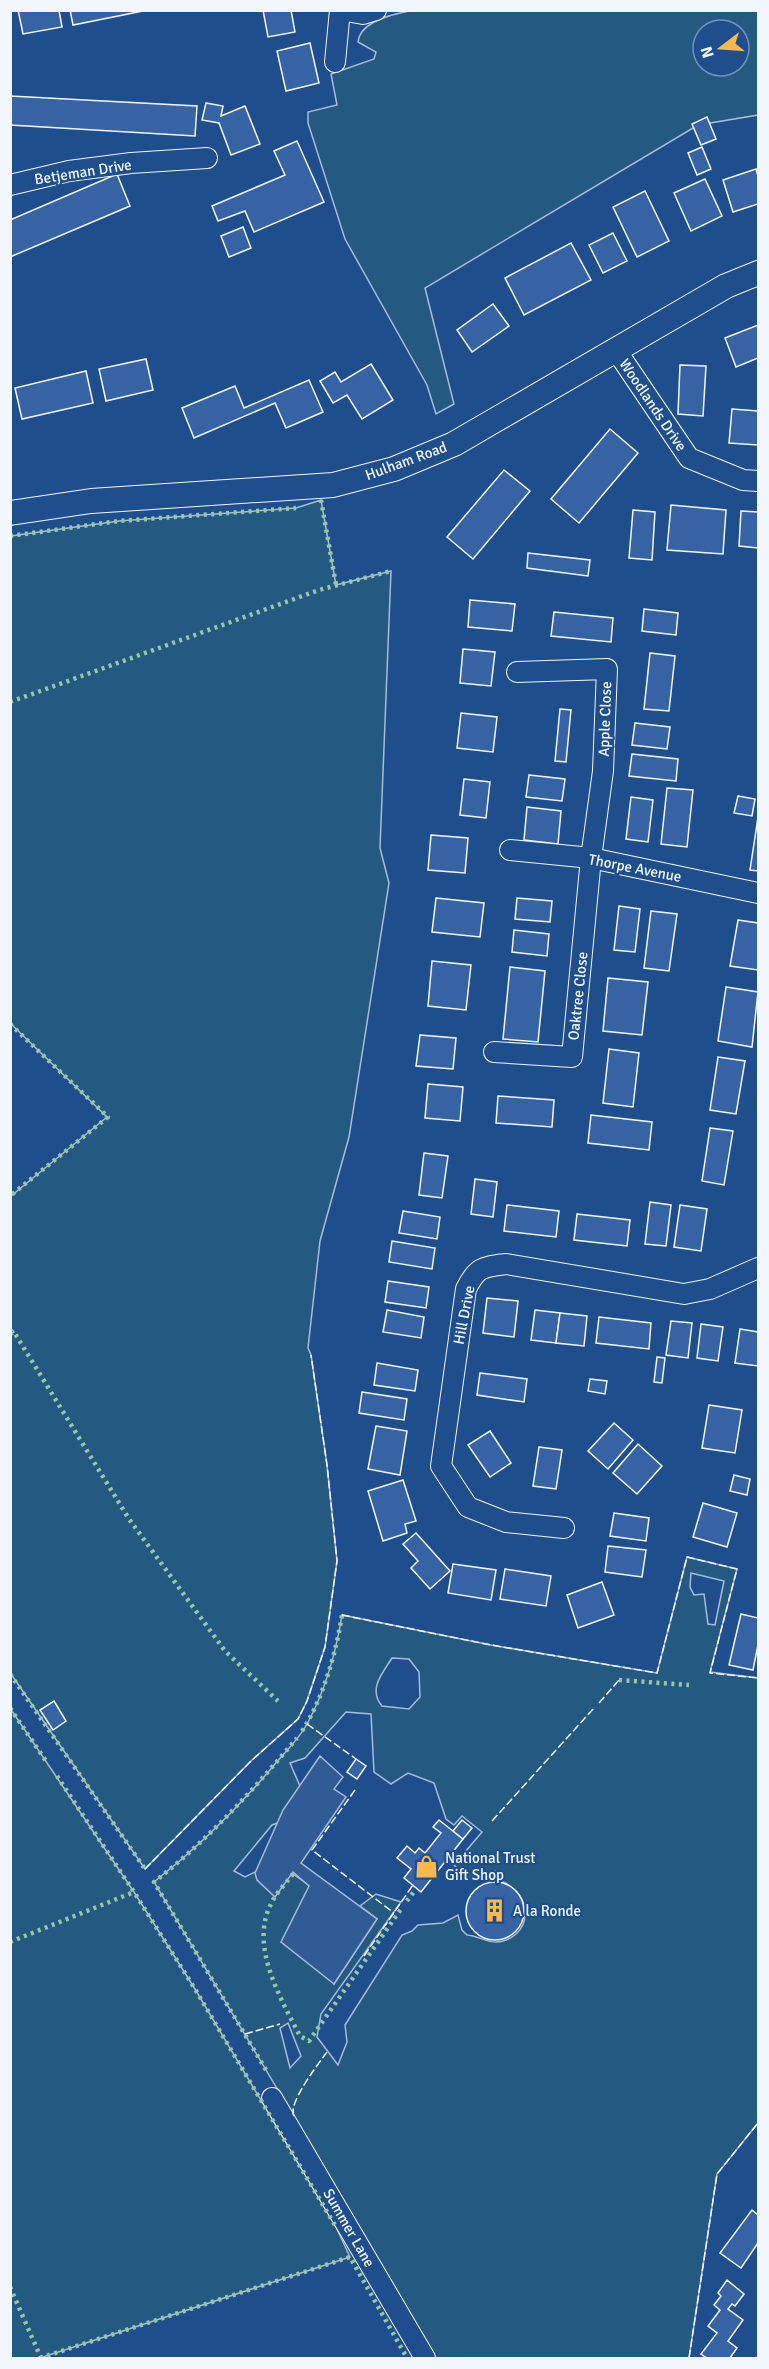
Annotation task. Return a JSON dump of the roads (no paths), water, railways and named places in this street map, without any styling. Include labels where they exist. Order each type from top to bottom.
[{"type":"street","points":[[335,62],[340,10],[363,14],[376,10]]},
{"type":"street","name":"Betjeman Drive","points":[[10,185],[69,171],[131,163],[156,172],[207,158]]},
{"type":"street","name":"Hulham Road","points":[[10,513],[91,501],[322,486],[394,469],[454,444],[726,286],[759,273]]},
{"type":"street","name":"Woodlands Drive","points":[[616,350],[689,458],[744,480],[759,481]]},
{"type":"street","name":"Apple Close","points":[[517,672],[607,669],[603,771],[591,858]]},
{"type":"street","name":"Thorpe Avenue","points":[[510,850],[591,858],[759,893]]},
{"type":"street","name":"Oaktree Close","points":[[494,1052],[572,1057],[591,858]]},
{"type":"street","name":"Hill Drive","points":[[564,1528],[506,1522],[468,1507],[441,1466],[466,1289],[473,1274],[484,1266],[506,1264],[684,1294],[710,1289],[759,1268]]},
{"type":"street","name":"Summer Lane","points":[[272,2098],[425,2358]]},
{"type":"place","name":"National Trust Gift Shop","points":[[427,1867]]},
{"type":"place","name":"A la Ronde","points":[[495,1911]]}]
